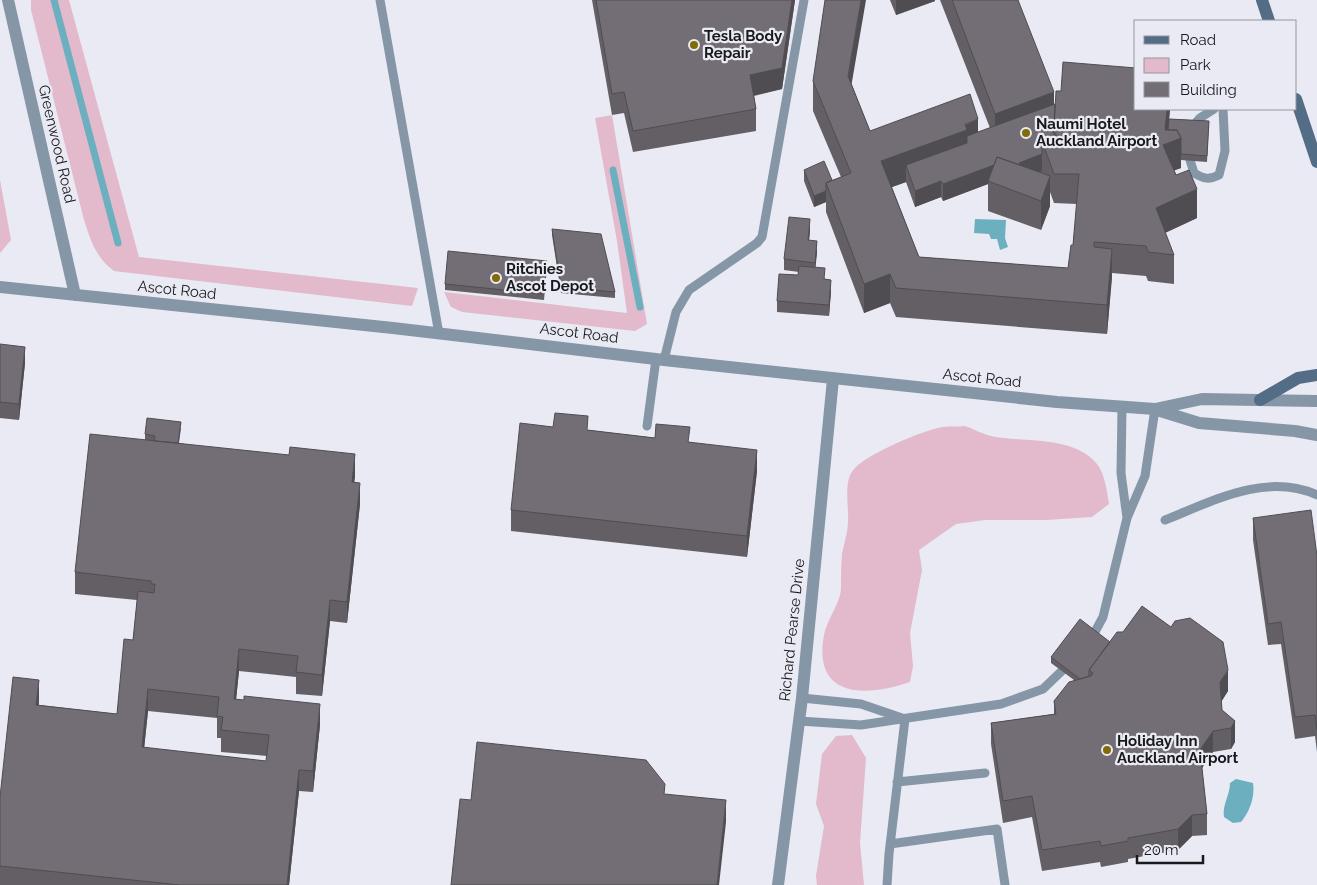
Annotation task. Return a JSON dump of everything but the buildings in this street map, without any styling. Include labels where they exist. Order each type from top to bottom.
[{"type":"main road","points":[[1262,0],[1269,20]]},
{"type":"main road","points":[[1297,102],[1317,162]]},
{"type":"main road","points":[[1260,400],[1298,378],[1317,374]]},
{"type":"street","name":"Greenwood Road","points":[[8,0],[75,296]]},
{"type":"street","name":"Ascot Road","points":[[0,287],[440,334],[833,379],[1122,408],[1155,409],[1202,399],[1317,401]]},
{"type":"street","name":"Richard Pearse Drive","points":[[778,885],[802,698],[833,379]]},
{"type":"street","name":"Ascot Road","points":[[1155,409],[1199,423],[1296,430],[1317,435]]},
{"type":"lane","points":[[380,0],[440,334]]},
{"type":"lane","points":[[647,426],[660,360],[676,312],[689,290],[757,243],[762,237],[804,0]]},
{"type":"lane","points":[[1193,126],[1200,118],[1212,110]]},
{"type":"lane","points":[[1190,160],[1194,173],[1202,178],[1210,179],[1219,174],[1225,151],[1223,110]]},
{"type":"lane","points":[[1122,408],[1121,473],[1127,518]]},
{"type":"lane","points":[[799,721],[861,725],[1001,704],[1043,689],[1081,652],[1097,631],[1103,617],[1127,518],[1145,476],[1155,409]]},
{"type":"lane","points":[[1165,520],[1239,491],[1261,487],[1301,488],[1317,495]]},
{"type":"lane","points":[[802,698],[861,704],[905,719]]},
{"type":"lane","points":[[887,885],[905,719]]},
{"type":"lane","points":[[897,782],[985,773]]},
{"type":"lane","points":[[890,844],[997,829],[1005,885]]},
{"type":"green space","points":[[31,0],[69,0],[139,257],[418,288],[412,306],[114,271],[98,255],[84,220],[31,10]]},
{"type":"green space","points":[[612,115],[647,324],[635,331],[462,312],[451,307],[444,292],[627,313],[617,241],[595,118]]},
{"type":"green space","points":[[0,180],[11,240],[0,253]]},
{"type":"green space","points":[[965,426],[991,436],[1062,444],[1075,448],[1097,464],[1105,483],[1109,504],[1092,517],[1046,520],[985,520],[956,524],[919,550],[922,570],[910,633],[913,666],[910,682],[877,690],[861,691],[846,688],[835,682],[826,671],[822,656],[824,635],[841,589],[842,554],[848,525],[848,487],[851,474],[861,463],[909,438],[943,427]]},
{"type":"green space","points":[[852,735],[866,758],[860,843],[864,885],[817,885],[816,876],[824,826],[816,804],[822,754],[836,736]]},
{"type":"water","points":[[975,219],[1006,220],[1005,238],[1008,247],[1000,250],[997,239],[991,239],[989,234],[974,233]]},
{"type":"water","points":[[1236,779],[1253,783],[1253,793],[1251,804],[1244,818],[1241,822],[1233,823],[1224,817],[1224,813],[1230,783]]},
{"type":"waterway","points":[[54,0],[118,243]]},
{"type":"waterway","points":[[613,170],[640,307]]},
{"type":"place","name":"Tesla Body Repair","points":[[694,45]]},
{"type":"place","name":"Naumi Hotel Auckland Airport","points":[[1026,133]]},
{"type":"place","name":"Ritchies Ascot Depot","points":[[496,278]]},
{"type":"place","name":"Holiday Inn Auckland Airport","points":[[1107,750]]}]
